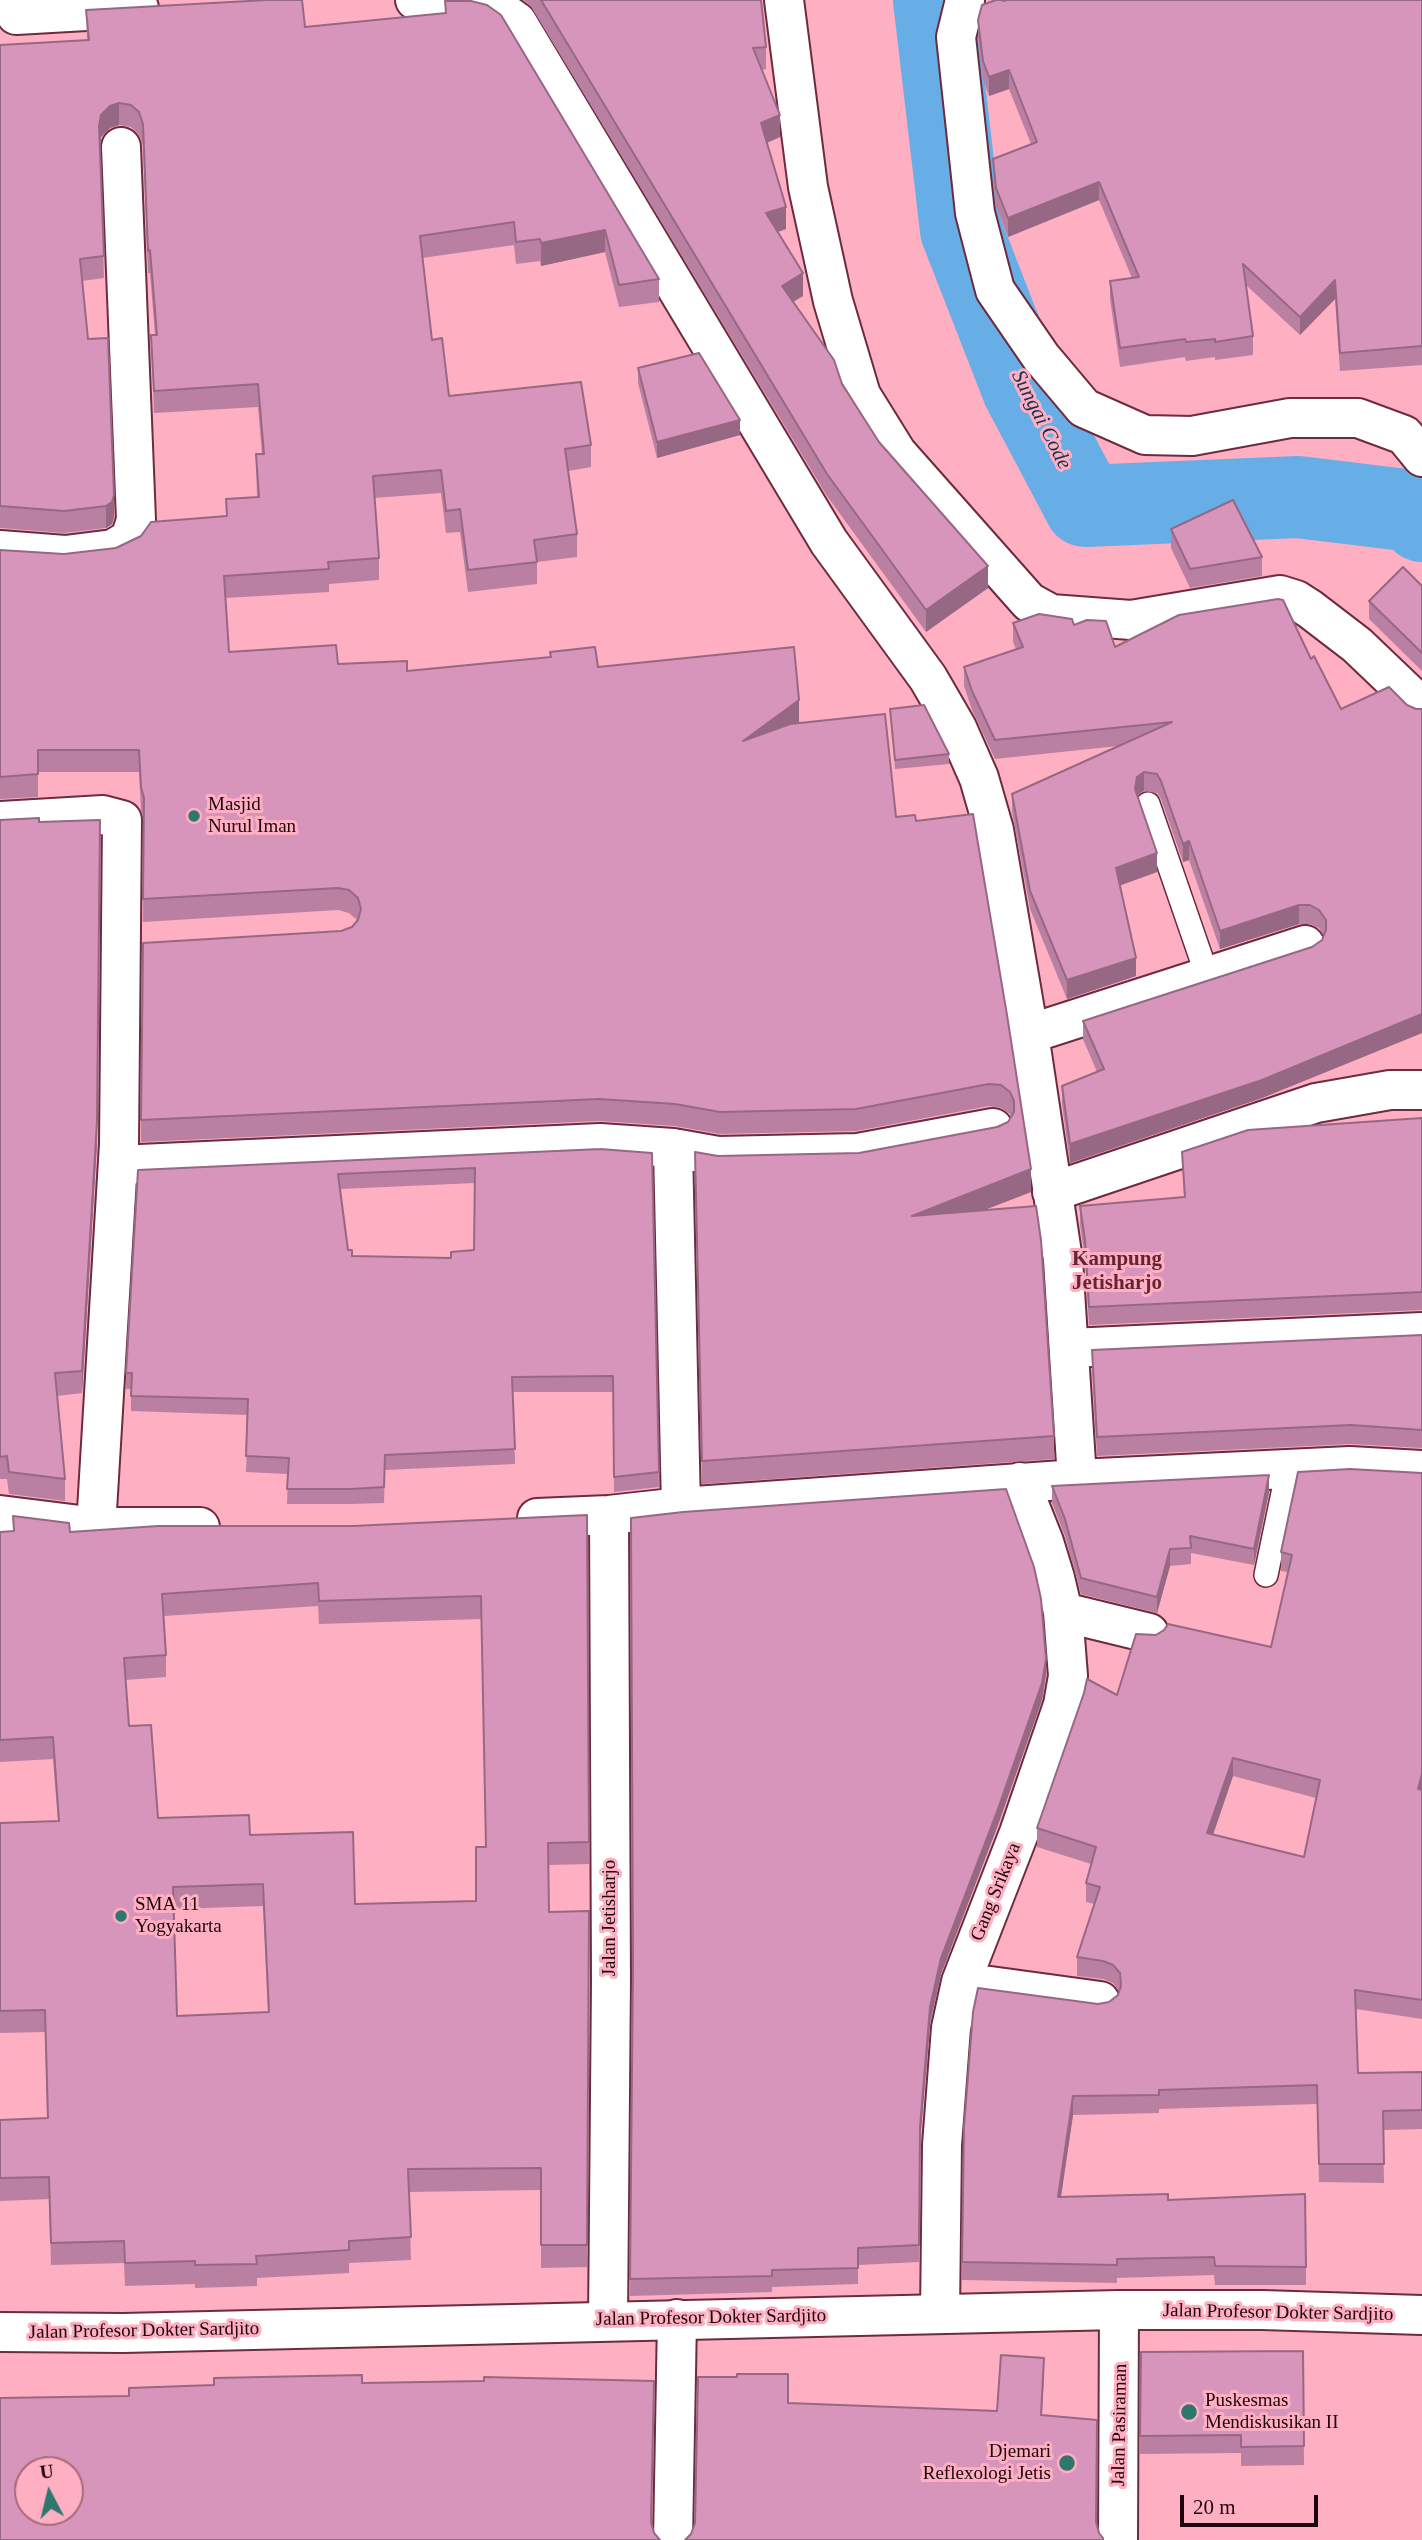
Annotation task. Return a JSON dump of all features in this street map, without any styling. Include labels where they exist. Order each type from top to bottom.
[{"type":"street","points":[[415,0],[474,2],[496,7],[517,22],[828,542],[928,677],[957,728],[979,778],[994,830],[1029,1034],[1063,1260],[1077,1479]]},
{"type":"street","points":[[785,0],[808,187],[833,301],[861,395],[897,453],[1029,602],[1051,614],[1131,620],[1280,595],[1296,600],[1310,609],[1357,645],[1422,707]]},
{"type":"street","points":[[965,0],[956,37],[975,213],[995,290],[1041,357],[1084,408],[1145,435],[1192,436],[1290,418],[1358,418],[1404,435],[1422,457]]},
{"type":"street","points":[[10,14],[179,6]]},
{"type":"street","points":[[0,550],[65,555],[113,549],[130,539],[136,520],[121,147]]},
{"type":"street","points":[[0,821],[103,815],[122,820],[135,944],[118,1165],[96,1527]]},
{"type":"street","points":[[1029,1034],[1305,944]]},
{"type":"street","points":[[1052,1192],[1316,1102],[1390,1090],[1422,1090]]},
{"type":"street","points":[[118,1165],[600,1143],[673,1148],[718,1156],[858,1153],[993,1128]]},
{"type":"street","points":[[673,1148],[681,1507]]},
{"type":"street","points":[[1070,1348],[1422,1332]]},
{"type":"street","points":[[497,1520],[609,1515],[681,1507],[1020,1482],[1350,1466],[1422,1470]]},
{"type":"street","name":"Gang Srikaya","points":[[940,2313],[942,2145],[951,2028],[961,1982],[1019,1833],[1063,1705],[1068,1676],[1063,1612],[1044,1542],[1020,1482]]},
{"type":"street","points":[[0,1515],[96,1527],[231,1527]]},
{"type":"street","name":"Jalan Jetisharjo","points":[[608,2321],[611,1980],[609,1515]]},
{"type":"street","points":[[1063,1612],[1149,1633]]},
{"type":"street","points":[[961,1982],[1100,2001]]},
{"type":"street","name":"Jalan Profesor Dokter Sardjito","points":[[0,2332],[123,2333],[1119,2310],[1262,2310],[1405,2315]]},
{"type":"street","name":"Jalan Pasiraman","points":[[1118,2540],[1119,2310]]},
{"type":"street","points":[[673,2540],[677,2319]]},
{"type":"lane","points":[[1148,804],[1207,975]]},
{"type":"lane","points":[[1266,1575],[1288,1469]]},
{"type":"building","points":[[302,0],[305,27],[446,13],[445,1],[471,1],[487,5],[501,15],[659,279],[619,285],[605,230],[541,243],[540,239],[516,242],[514,222],[420,236],[432,340],[442,338],[449,396],[581,382],[591,445],[565,449],[577,534],[534,540],[537,562],[468,570],[460,509],[446,511],[441,470],[373,476],[379,558],[328,562],[329,569],[224,576],[229,652],[336,645],[338,664],[407,661],[407,671],[551,657],[550,652],[595,647],[598,667],[794,647],[799,700],[743,741],[790,724],[885,714],[896,817],[915,815],[916,821],[973,814],[1031,1169],[912,1216],[1036,1206],[1041,1240],[1054,1436],[702,1461],[695,1152],[718,1156],[859,1153],[997,1127],[1008,1122],[1014,1112],[1014,1101],[1010,1092],[1001,1085],[989,1084],[856,1109],[720,1112],[675,1104],[599,1099],[141,1120],[143,943],[341,931],[352,927],[358,920],[361,909],[358,898],[349,890],[338,888],[143,899],[144,798],[139,750],[38,750],[38,774],[0,777],[0,550],[64,554],[116,548],[141,536],[151,522],[227,516],[226,499],[259,497],[256,454],[264,454],[258,384],[154,391],[151,335],[157,335],[150,250],[148,251],[143,124],[139,112],[131,105],[119,103],[110,106],[101,115],[99,126],[104,256],[80,259],[88,339],[108,338],[114,495],[112,502],[106,506],[64,511],[0,506],[0,45],[89,40],[86,10]]},
{"type":"building","points":[[541,0],[761,0],[766,47],[753,48],[780,115],[761,123],[786,207],[766,213],[803,273],[782,286],[834,360],[842,384],[879,442],[988,566],[926,610],[827,474]]},
{"type":"building","points":[[996,0],[1422,0],[1422,346],[1340,353],[1335,280],[1300,317],[1243,264],[1253,336],[1215,342],[1215,339],[1186,342],[1185,339],[1120,348],[1110,281],[1139,277],[1099,182],[1008,218],[996,188],[993,159],[1037,142],[1009,70],[989,77],[983,61],[978,20],[982,5]]},
{"type":"building","points":[[699,353],[740,420],[657,442],[638,368]]},
{"type":"building","points":[[1233,500],[1262,557],[1190,569],[1171,529]]},
{"type":"building","points":[[1403,567],[1422,586],[1422,653],[1369,601]]},
{"type":"building","points":[[1283,600],[1311,659],[1314,656],[1341,709],[1389,687],[1407,705],[1422,709],[1422,1014],[1262,1080],[1070,1144],[1062,1086],[1104,1069],[1083,1021],[1312,947],[1322,940],[1326,920],[1319,910],[1310,905],[1299,905],[1220,931],[1189,841],[1183,844],[1161,781],[1157,774],[1144,772],[1137,777],[1135,789],[1157,853],[1116,868],[1136,958],[1067,980],[1030,891],[1012,794],[1172,722],[995,740],[964,667],[1023,647],[1013,623],[1039,614],[1072,619],[1074,625],[1087,620],[1106,621],[1115,647],[1179,615]]},
{"type":"building","points":[[924,705],[949,754],[895,760],[890,709]]},
{"type":"building","points":[[39,818],[39,822],[100,820],[97,1121],[82,1371],[55,1373],[65,1479],[9,1472],[7,1456],[0,1457],[0,820]]},
{"type":"building","points":[[1422,1118],[1422,1292],[1089,1307],[1080,1206],[1185,1197],[1182,1152],[1248,1130]]},
{"type":"building","points":[[600,1149],[652,1153],[659,1472],[614,1477],[613,1376],[512,1377],[515,1449],[385,1455],[384,1487],[287,1489],[289,1458],[246,1456],[248,1399],[131,1396],[132,1373],[126,1373],[138,1170]],"holes":[[[475,1168],[474,1250],[451,1252],[451,1258],[352,1256],[352,1250],[348,1250],[338,1174]]]},
{"type":"building","points":[[1422,1335],[1422,1430],[1351,1425],[1097,1437],[1092,1350]]},
{"type":"building","points":[[1350,1469],[1422,1473],[1422,1774],[1418,1789],[1422,1790],[1422,2000],[1355,1990],[1358,2073],[1422,2072],[1422,2110],[1383,2111],[1384,2164],[1319,2164],[1317,2085],[1159,2090],[1159,2095],[1073,2096],[1058,2197],[1168,2194],[1168,2200],[1305,2194],[1306,2267],[1215,2266],[1214,2257],[1117,2259],[1117,2265],[962,2262],[964,2127],[973,2012],[978,1988],[1098,2004],[1109,2002],[1118,1995],[1121,1986],[1120,1973],[1113,1965],[1077,1957],[1100,1887],[1086,1883],[1096,1847],[1037,1828],[1087,1679],[1117,1695],[1136,1634],[1156,1635],[1168,1624],[1271,1647],[1292,1555],[1281,1552],[1298,1472]],"holes":[[[1233,1758],[1320,1780],[1304,1857],[1207,1833]]]},
{"type":"building","points":[[1269,1475],[1254,1549],[1190,1536],[1191,1548],[1170,1549],[1157,1597],[1081,1578],[1065,1519],[1052,1486]]},
{"type":"building","points":[[1006,1489],[1034,1567],[1041,1599],[1046,1659],[1042,1683],[998,1809],[941,1958],[930,2007],[920,2127],[919,2245],[858,2248],[858,2268],[772,2270],[772,2276],[630,2279],[633,1964],[631,1518]]},
{"type":"building","points":[[587,1515],[589,1842],[548,1843],[549,1912],[589,1911],[587,2245],[541,2245],[541,2168],[408,2169],[411,2237],[349,2241],[349,2250],[256,2256],[257,2264],[195,2265],[195,2261],[125,2263],[124,2241],[51,2243],[49,2177],[0,2178],[0,2120],[48,2118],[45,2010],[0,2011],[0,1823],[59,1821],[53,1737],[0,1740],[0,1532],[14,1531],[13,1516],[69,1523],[70,1532],[158,1526],[353,1526]],"holes":[[[318,1583],[319,1601],[481,1596],[486,1847],[476,1847],[476,1901],[355,1904],[353,1832],[250,1835],[249,1815],[158,1818],[151,1725],[129,1726],[124,1658],[166,1655],[162,1594]],[[263,1884],[269,2012],[177,2016],[173,1887]]]},
{"type":"building","points":[[1303,2351],[1304,2446],[1241,2447],[1241,2435],[1140,2436],[1141,2352]]},
{"type":"building","points":[[1001,2355],[1044,2358],[1041,2415],[1097,2420],[1096,2522],[1103,2540],[685,2540],[691,2534],[695,2523],[698,2377],[788,2374],[788,2403],[997,2411]]},
{"type":"building","points":[[362,2375],[362,2383],[484,2381],[484,2377],[654,2381],[651,2522],[654,2533],[660,2540],[0,2540],[0,2398],[129,2396],[129,2388],[214,2385],[214,2378]]},
{"type":"waterway","name":"Sungai Code","points":[[934,0],[961,230],[1023,389],[1085,506],[1298,497],[1413,511],[1422,521]]},
{"type":"place","name":"Masjid Nurul Iman","points":[[194,816]]},
{"type":"place","name":"SMA 11 Yogyakarta","points":[[121,1916]]},
{"type":"place","name":"Puskesmas Mendiskusikan II","points":[[1189,2412]]},
{"type":"place","name":"Djemari Reflexologi Jetis","points":[[1067,2463]]},
{"type":"district","name":"Kampung Jetisharjo","points":[[1117,1272]]}]
